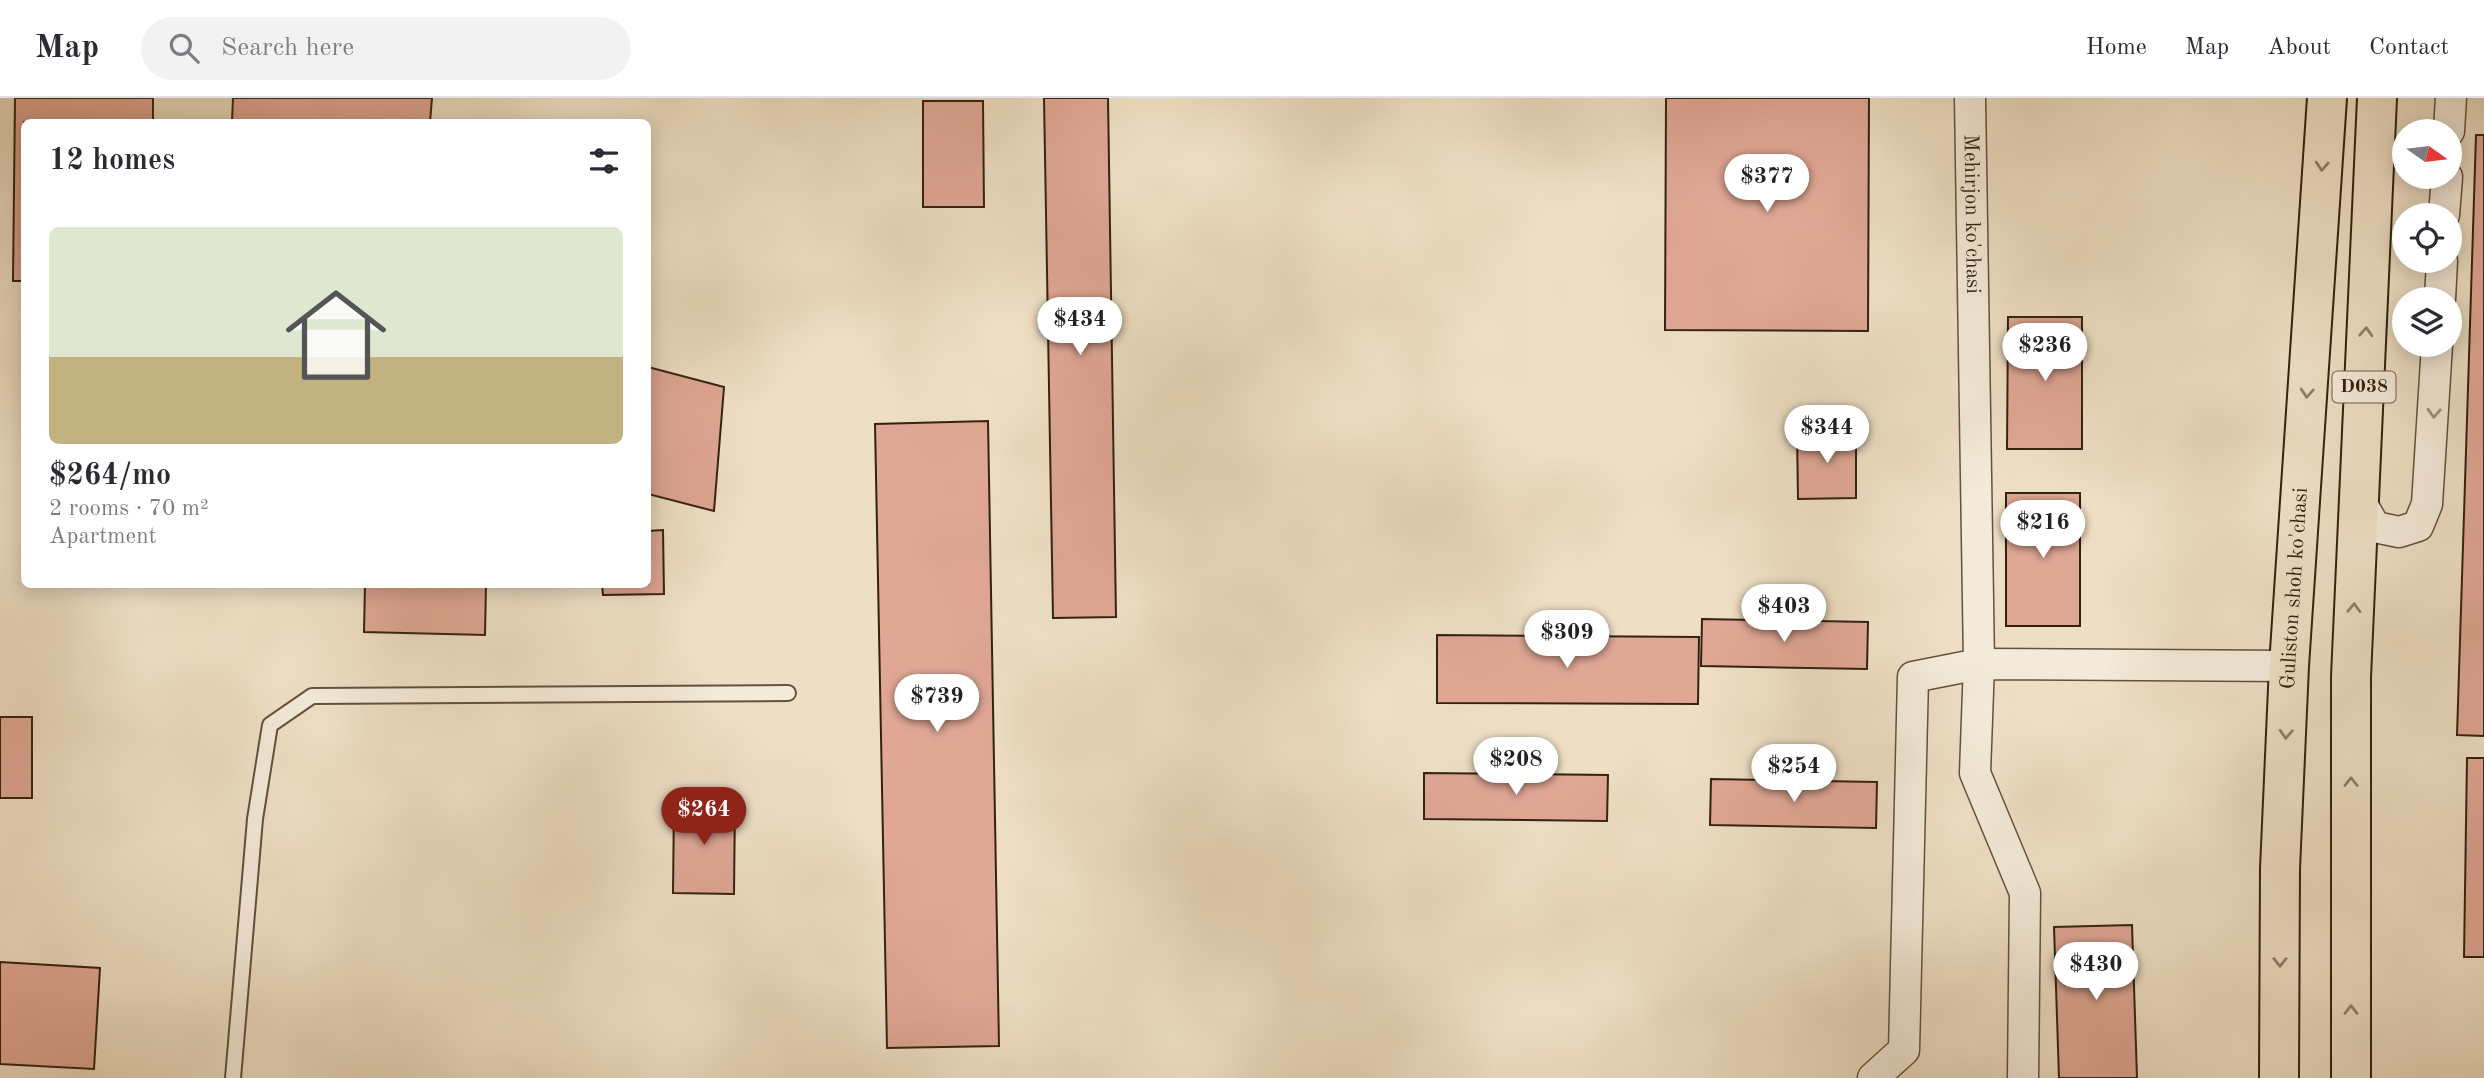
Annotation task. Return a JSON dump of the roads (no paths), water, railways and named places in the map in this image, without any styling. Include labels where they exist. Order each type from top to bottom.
[{"type":"main road","name":"Guliston shoh ko'chasi","points":[[2279,1078],[2280,869],[2289,666],[2327,98]]},
{"type":"main road","name":"D038","points":[[2351,1078],[2351,677],[2377,98]]},
{"type":"street","name":"Mehirjon ko'chasi","points":[[1970,98],[1979,664],[1975,773],[2025,893],[2022,1078]]},
{"type":"street","points":[[2450,119],[2451,98]]},
{"type":"street","points":[[2359,499],[2375,527],[2399,532],[2418,526],[2427,503],[2436,357]]},
{"type":"street","points":[[1872,1078],[1903,1050],[1913,677],[1979,664],[2289,666]]},
{"type":"lane","points":[[233,1078],[256,818],[270,726],[312,696],[788,693]]}]
